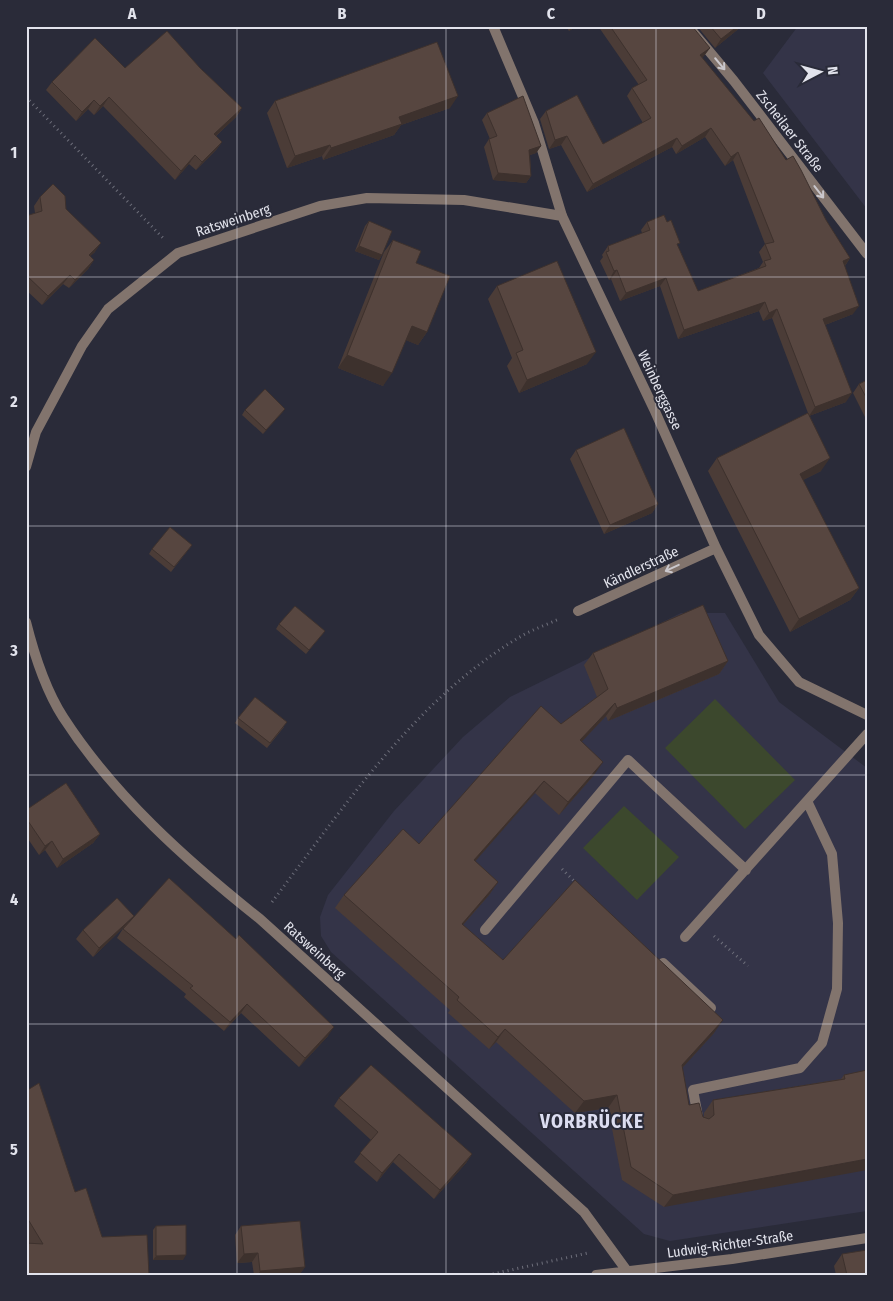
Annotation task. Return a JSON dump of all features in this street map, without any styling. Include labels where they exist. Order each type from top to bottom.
[{"type":"street","name":"Weinberggasse","points":[[493,26],[534,123],[562,216],[654,409],[716,548],[759,634],[799,682],[867,715]]},
{"type":"street","name":"Zscheilaer Straße","points":[[688,26],[734,80],[867,254]]},
{"type":"street","name":"Ratsweinberg","points":[[26,467],[36,432],[82,346],[108,309],[178,253],[320,206],[367,198],[402,197],[464,200],[562,216]]},
{"type":"street","name":"Kändlerstraße","points":[[578,611],[716,548]]},
{"type":"street","name":"Ratsweinberg","points":[[26,622],[34,656],[62,716],[108,779],[152,824],[214,882],[260,919],[584,1212],[627,1271]]},
{"type":"street","points":[[685,937],[867,734]]},
{"type":"street","points":[[485,930],[628,760],[746,870]]},
{"type":"street","points":[[699,1125],[693,1090],[800,1068],[822,1043],[837,989],[838,923],[832,854],[807,801]]},
{"type":"street","points":[[654,956],[711,1008]]},
{"type":"street","name":"Ludwig-Richter-Straße","points":[[596,1275],[732,1259],[867,1238]]},
{"type":"path","points":[[26,97],[178,253]]},
{"type":"path","points":[[260,919],[357,788],[419,718],[474,669],[519,637],[578,611]]},
{"type":"path","points":[[548,856],[579,885]]},
{"type":"path","points":[[699,922],[748,966]]},
{"type":"shaded area","points":[[798,26],[867,26],[867,209],[763,73]]},
{"type":"shaded area","points":[[681,613],[725,613],[779,702],[867,768],[867,1211],[670,1241],[644,1234],[331,952],[321,936],[320,917],[328,895],[394,811],[463,737],[510,697]]},
{"type":"green space","points":[[715,699],[795,780],[745,829],[665,748]]},
{"type":"green space","points":[[624,806],[679,857],[637,900],[583,848]]},
{"type":"building","points":[[610,26],[692,26],[710,48],[700,55],[754,121],[759,118],[786,160],[793,156],[826,220],[850,258],[843,261],[859,306],[823,319],[852,393],[815,407],[777,309],[769,313],[765,302],[684,330],[666,278],[626,293],[617,270],[614,271],[606,252],[609,251],[608,246],[650,230],[647,222],[664,215],[667,222],[671,220],[680,243],[677,244],[698,291],[766,266],[764,261],[771,259],[765,244],[774,242],[738,152],[731,157],[711,128],[682,146],[677,138],[593,184],[567,136],[555,140],[546,111],[577,95],[603,144],[651,118],[632,88],[647,80]]},
{"type":"building","points":[[710,26],[738,26],[721,39]]},
{"type":"building","points":[[167,31],[200,68],[242,108],[214,134],[222,142],[202,162],[195,155],[181,171],[109,97],[100,106],[94,100],[82,112],[52,82],[95,38],[125,68]]},
{"type":"building","points":[[437,42],[458,96],[399,117],[402,124],[331,148],[330,145],[295,156],[275,101]]},
{"type":"building","points":[[523,96],[541,146],[529,150],[531,176],[498,173],[489,139],[497,136],[487,113]]},
{"type":"building","points":[[53,184],[65,196],[66,209],[101,243],[89,255],[94,260],[75,280],[70,275],[48,296],[26,275],[26,216],[42,211],[40,197]]},
{"type":"building","points":[[369,221],[392,231],[382,255],[359,246]]},
{"type":"building","points":[[393,240],[421,251],[416,263],[450,276],[427,332],[412,326],[392,373],[347,355]]},
{"type":"building","points":[[557,261],[596,352],[527,380],[516,353],[523,350],[497,286]]},
{"type":"building","points":[[867,380],[867,399],[859,384]]},
{"type":"building","points":[[265,389],[285,409],[266,430],[245,410]]},
{"type":"building","points":[[808,413],[830,458],[800,474],[859,588],[799,619],[717,458]]},
{"type":"building","points":[[624,428],[658,504],[610,525],[576,450]]},
{"type":"building","points":[[170,527],[192,545],[174,567],[152,549]]},
{"type":"building","points":[[703,605],[728,661],[617,708],[615,703],[580,740],[603,762],[568,802],[544,781],[474,860],[498,882],[462,924],[503,960],[575,880],[723,1020],[682,1065],[689,1105],[699,1103],[703,1117],[709,1119],[714,1115],[713,1100],[845,1079],[844,1075],[867,1070],[867,1159],[673,1195],[631,1167],[617,1095],[584,1101],[505,1029],[498,1037],[457,1000],[459,997],[344,895],[403,829],[419,844],[541,706],[561,724],[608,689],[593,653]]},
{"type":"building","points":[[295,606],[325,631],[309,650],[279,624]]},
{"type":"building","points":[[255,697],[287,722],[270,743],[238,718]]},
{"type":"building","points":[[66,783],[100,834],[63,859],[52,841],[45,846],[26,818],[26,810]]},
{"type":"building","points":[[169,878],[236,939],[239,935],[334,1027],[305,1058],[247,1004],[230,1022],[190,988],[193,986],[123,929]]},
{"type":"building","points":[[117,898],[134,916],[99,948],[83,930]]},
{"type":"building","points":[[371,1065],[472,1154],[440,1190],[399,1154],[382,1173],[360,1153],[378,1132],[339,1098]]},
{"type":"building","points":[[39,1083],[75,1192],[86,1188],[102,1237],[147,1235],[149,1275],[26,1275],[26,1243],[43,1244],[26,1216],[26,1091]]},
{"type":"building","points":[[300,1221],[305,1267],[260,1271],[258,1253],[244,1254],[241,1226]]},
{"type":"building","points":[[186,1225],[186,1255],[156,1256],[156,1226]]},
{"type":"building","points":[[867,1250],[867,1275],[847,1275],[842,1254]]},
{"type":"district","name":"VORBRÜCKE","points":[[592,1121]]}]
